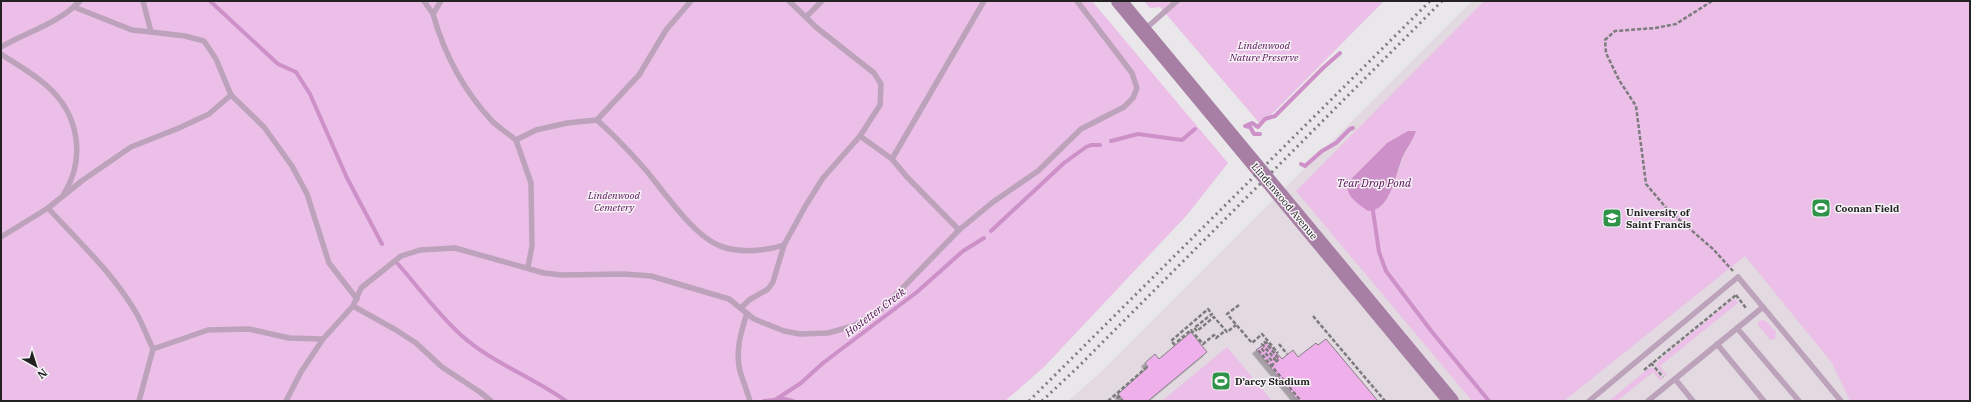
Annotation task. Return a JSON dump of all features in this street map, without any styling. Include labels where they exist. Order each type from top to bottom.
[{"type":"street","name":"Lindenwood Avenue","points":[[1119,1],[1451,401]]},
{"type":"lane","points":[[1,47],[50,23],[74,8],[80,1]]},
{"type":"lane","points":[[143,1],[151,32]]},
{"type":"lane","points":[[424,1],[433,14],[447,53],[473,97],[493,121],[516,140],[531,183],[532,246],[528,267]]},
{"type":"lane","points":[[433,14],[441,1]]},
{"type":"lane","points":[[516,140],[536,130],[567,123],[597,120],[638,75],[666,30],[691,1]]},
{"type":"lane","points":[[741,308],[749,300],[768,289],[774,282],[784,245],[823,178],[860,136],[880,105],[881,84],[874,73],[817,28],[790,1]]},
{"type":"lane","points":[[806,17],[822,1]]},
{"type":"lane","points":[[892,159],[984,1]]},
{"type":"lane","points":[[286,401],[323,339],[353,306],[361,288],[401,256],[420,250],[455,248],[528,267],[544,273],[562,275],[624,274],[651,276],[722,297],[741,308],[754,319],[784,331],[800,334],[828,333],[853,326],[883,308],[959,230],[994,202],[1038,171],[1081,129],[1124,106],[1134,98],[1137,88],[1132,73],[1077,1]]},
{"type":"lane","points":[[1144,30],[1177,1]]},
{"type":"lane","points":[[74,8],[132,30],[185,36],[204,41],[216,59],[231,95],[264,127],[292,166],[307,194],[329,263],[357,299]]},
{"type":"lane","points":[[1,54],[46,85],[62,101],[69,115],[74,128],[77,158],[72,181],[61,198]]},
{"type":"lane","points":[[1,237],[48,208],[83,180],[131,146],[179,128],[209,114],[231,95]]},
{"type":"lane","points":[[597,120],[615,136],[700,234],[722,247],[735,249],[771,249],[784,245]]},
{"type":"lane","points":[[860,136],[892,159],[906,177],[959,230]]},
{"type":"lane","points":[[48,208],[96,260],[117,287],[137,316],[153,349],[139,401]]},
{"type":"lane","points":[[1588,401],[1738,277],[1841,401]]},
{"type":"lane","points":[[353,306],[403,334],[416,343],[442,367],[491,401]]},
{"type":"lane","points":[[1648,401],[1763,307]]},
{"type":"lane","points":[[747,313],[738,345],[738,356],[740,370],[750,401]]},
{"type":"lane","points":[[1738,328],[1798,401]]},
{"type":"lane","points":[[153,349],[208,330],[249,329],[289,338],[323,339]]},
{"type":"lane","points":[[1717,344],[1764,401]]},
{"type":"lane","points":[[1675,379],[1693,401]]},
{"type":"path","points":[[1712,1],[1676,24],[1655,28],[1615,31],[1605,40],[1606,53],[1619,80],[1636,106],[1646,184],[1668,210],[1713,249],[1738,277]]},
{"type":"path","points":[[1728,285],[1748,310]]},
{"type":"path","points":[[1640,373],[1736,295]]},
{"type":"path","points":[[1239,305],[1227,314],[1252,343],[1262,334],[1279,359],[1271,366]]},
{"type":"path","points":[[1175,345],[1171,341],[1208,309],[1212,314],[1194,328],[1197,331],[1214,316],[1226,330]]},
{"type":"path","points":[[1312,316],[1385,401]]},
{"type":"path","points":[[1178,342],[1191,330],[1203,344],[1214,335],[1216,338],[1226,330],[1227,332],[1236,324]]},
{"type":"path","points":[[1277,354],[1265,342],[1262,344],[1275,359],[1272,361],[1262,349],[1259,351],[1301,401]]},
{"type":"path","points":[[1279,344],[1287,354]]},
{"type":"path","points":[[1277,354],[1283,349]]},
{"type":"path","points":[[1644,355],[1664,379]]},
{"type":"path","points":[[1108,401],[1147,367]]},
{"type":"path","points":[[1120,396],[1118,397],[1122,401]]},
{"type":"shaded area","name":"University of Saint Francis","points":[[1472,1],[1970,1],[1970,303],[1850,401],[1068,401],[1103,370]]},
{"type":"green space","name":"Lindenwood Cemetery","points":[[1,1],[1092,1],[1228,163],[1187,215],[1044,367],[1005,401],[1,401]]},
{"type":"green space","name":"Lindenwood Nature Preserve","points":[[1144,1],[1384,1],[1261,125],[1160,7],[1150,8]]},
{"type":"green space","name":"University of Saint Francis","points":[[1484,1],[1970,1],[1970,401],[1850,401],[1832,363],[1745,256],[1564,401],[1472,401],[1296,191]],"holes":[[[1413,138],[1404,155],[1393,187],[1348,182],[1387,143]]]},
{"type":"green space","points":[[1733,299],[1739,302],[1660,366],[1667,375],[1666,377],[1656,366],[1657,362]]},
{"type":"green space","points":[[1762,320],[1766,321],[1776,332],[1775,339],[1770,340],[1758,325],[1758,322]]},
{"type":"green space","name":"D’arcy Stadium","points":[[1227,347],[1272,401],[1162,401]]},
{"type":"green space","points":[[1649,368],[1654,368],[1663,380],[1660,380],[1653,372],[1617,401],[1609,401]]},
{"type":"water","name":"Tear Drop Pond","points":[[1408,131],[1416,131],[1403,156],[1392,190],[1382,205],[1376,209],[1368,211],[1350,195],[1347,187],[1348,182],[1387,143]]},
{"type":"building","points":[[1191,332],[1207,352],[1148,401],[1124,401],[1118,394],[1148,367],[1145,363],[1155,354],[1159,359]]},
{"type":"building","points":[[1326,339],[1378,401],[1298,401],[1256,350],[1267,342],[1282,359],[1293,350],[1298,357],[1316,343],[1318,345]]},
{"type":"waterway","points":[[210,1],[278,64],[296,72],[310,94],[347,178],[382,244]]},
{"type":"waterway","points":[[1247,125],[1252,123],[1258,127],[1265,119],[1275,116],[1340,53]]},
{"type":"waterway","name":"Hostetter Creek","points":[[1245,126],[1250,127],[1254,134],[1260,134]]},
{"type":"waterway","name":"Hostetter Creek","points":[[1301,164],[1305,166],[1322,151],[1336,143],[1350,129],[1353,128]]},
{"type":"waterway","name":"Hostetter Creek","points":[[1111,141],[1138,134],[1182,140],[1195,129]]},
{"type":"waterway","name":"Hostetter Creek","points":[[991,231],[1064,163],[1086,147],[1091,145],[1100,145]]},
{"type":"waterway","points":[[1344,180],[1348,182]]},
{"type":"waterway","points":[[1373,211],[1379,252],[1386,271],[1432,332],[1489,401]]},
{"type":"waterway","name":"Hostetter Creek","points":[[775,400],[801,383],[823,363],[917,292],[963,251],[984,238]]},
{"type":"waterway","points":[[398,264],[444,318],[473,345],[566,401]]},
{"type":"waterway","name":"Hostetter Creek","points":[[764,401],[785,399],[793,401]]},
{"type":"railway","points":[[1029,401],[1430,1]]},
{"type":"railway","points":[[1042,401],[1078,367],[1442,1]]},
{"type":"place","name":"Coonan Field","points":[[1821,208]]},
{"type":"place","name":"University of Saint Francis","points":[[1612,218]]},
{"type":"place","name":"D’arcy Stadium","points":[[1221,381]]}]
